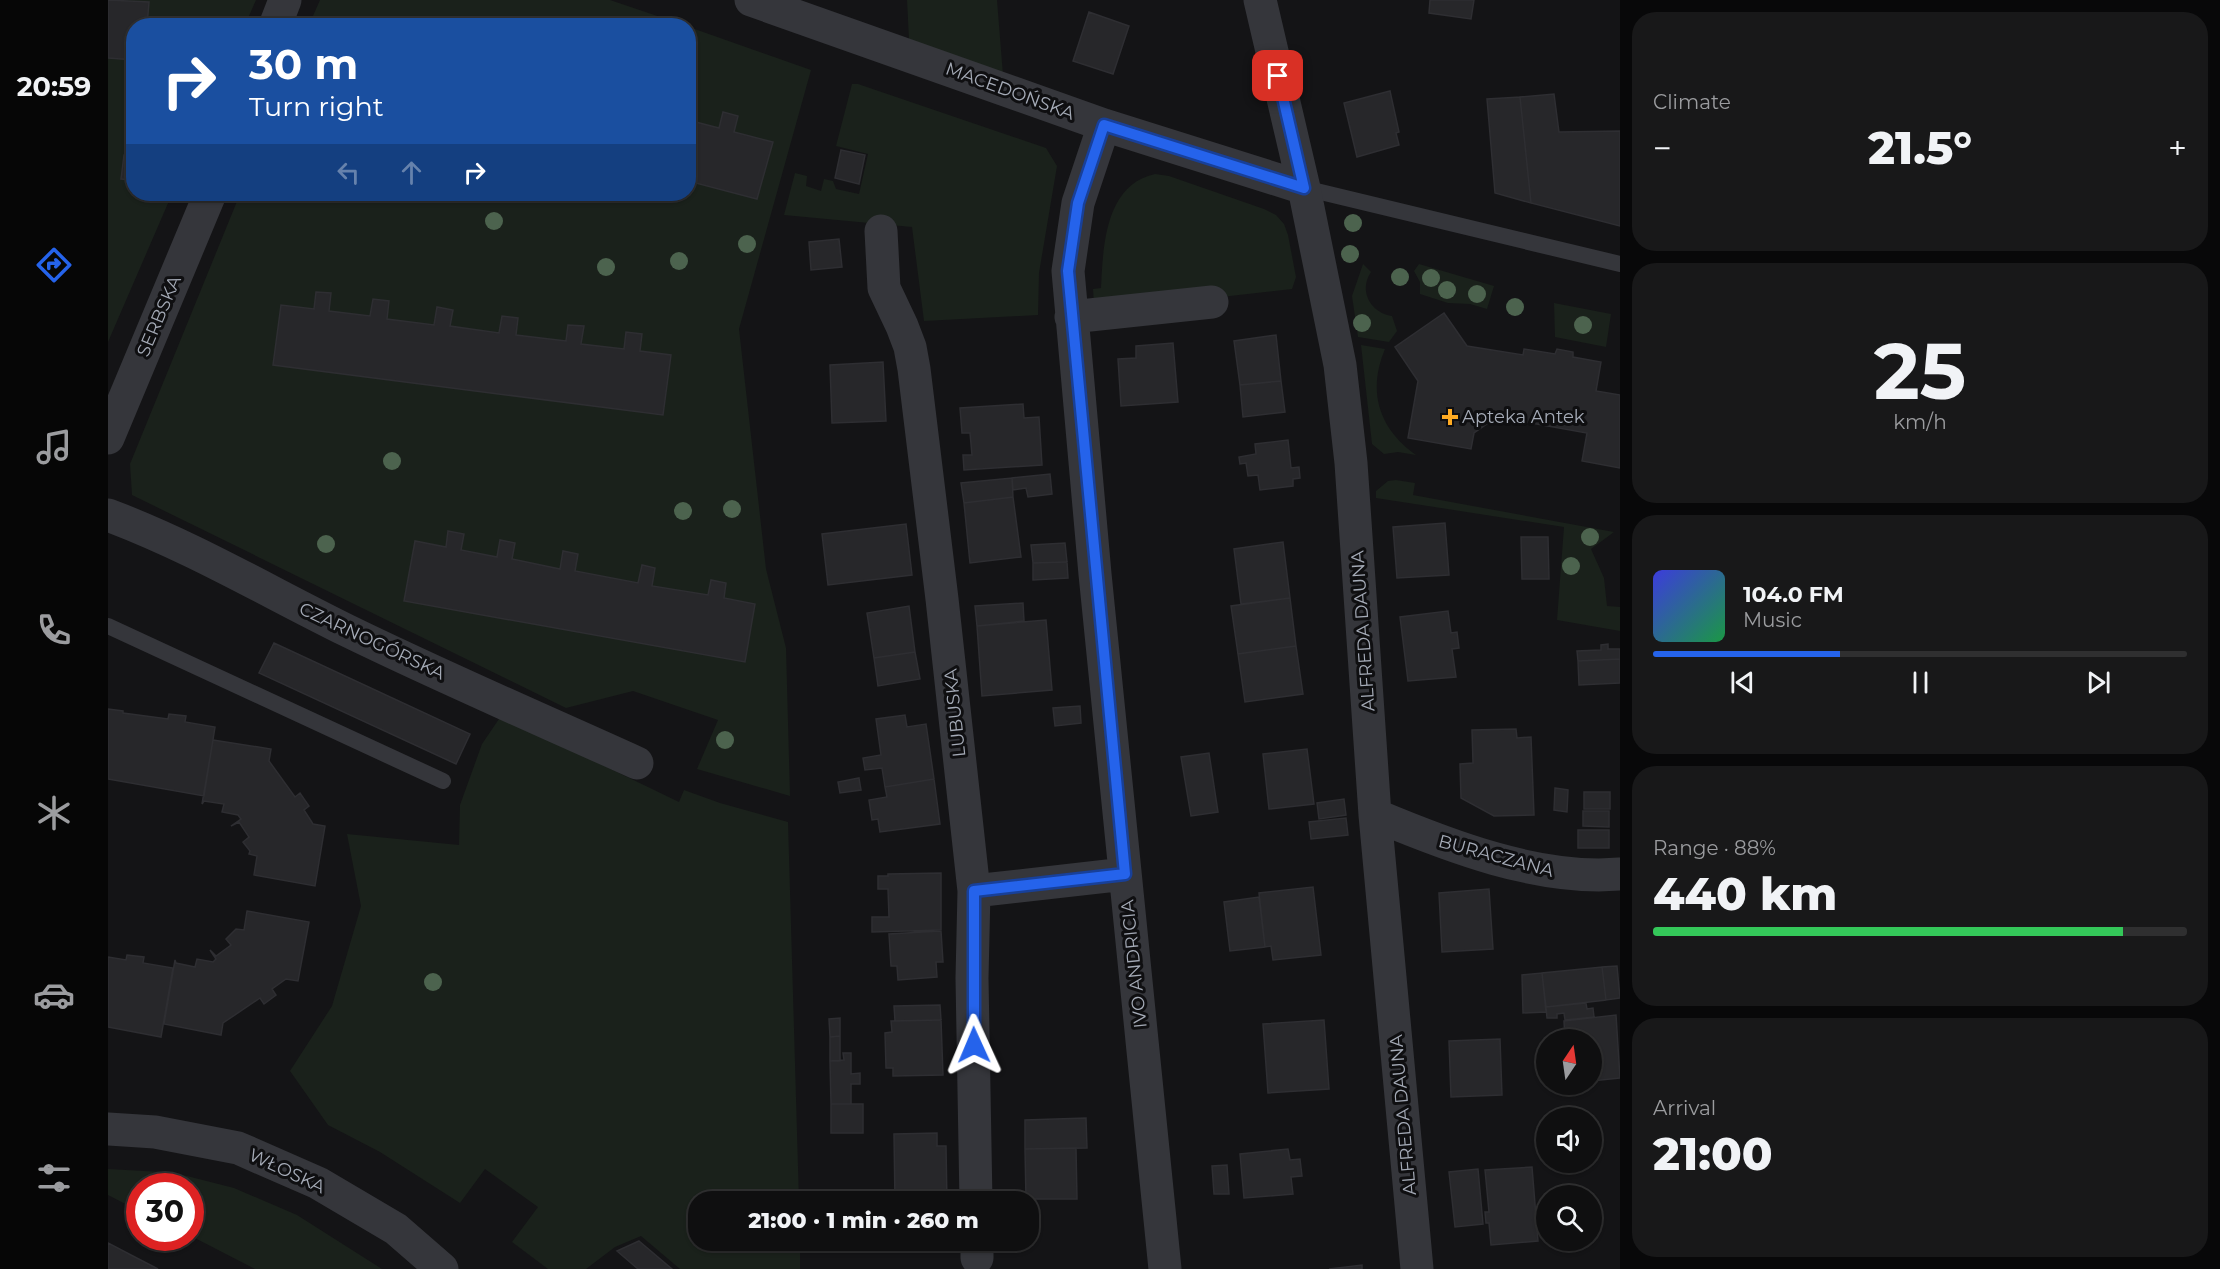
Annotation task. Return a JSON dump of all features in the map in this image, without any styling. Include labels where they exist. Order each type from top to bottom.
[{"type":"street","points":[[278,18],[285,0]]},
{"type":"street","name":"MACEDOŃSKA","points":[[751,0],[1104,125],[1304,188]]},
{"type":"street","name":"ALFREDA DAUNA","points":[[1260,0],[1304,188],[1340,365],[1346,419],[1375,816],[1417,1269]]},
{"type":"street","name":"IVO ANDRICIA","points":[[1104,125],[1078,203],[1068,271],[1165,1269]]},
{"type":"street","name":"SERBSKA","points":[[108,438],[207,201]]},
{"type":"street","name":"LUBUSKA","points":[[881,231],[884,288],[910,347],[914,369],[974,891],[972,978],[976,1191]]},
{"type":"street","points":[[1071,317],[1212,302]]},
{"type":"street","name":"CZARNOGÓRSKA","points":[[109,518],[218,563],[358,636],[637,763]]},
{"type":"street","name":"BURACZANA","points":[[1375,816],[1431,839],[1527,867],[1576,875],[1620,874]]},
{"type":"street","points":[[974,891],[1125,874]]},
{"type":"street","name":"WŁOSKA","points":[[108,1129],[155,1132],[238,1148],[248,1152],[318,1183],[396,1228],[442,1269]]},
{"type":"lane","points":[[1304,188],[1620,264]]},
{"type":"lane","points":[[108,626],[443,781]]},
{"type":"shaded area","points":[[108,0],[256,0],[248,18],[126,18],[126,201],[169,201],[108,342]]},
{"type":"shaded area","points":[[320,0],[610,0],[663,18],[312,18]]},
{"type":"shaded area","points":[[907,0],[997,0],[1003,75],[909,39]]},
{"type":"shaded area","points":[[696,29],[811,70],[739,329],[766,569],[786,648],[790,796],[697,769],[718,720],[633,691],[566,708],[132,495],[130,464],[237,201],[696,201]]},
{"type":"shaded area","points":[[852,84],[858,84],[1046,148],[1057,166],[1039,273],[1038,315],[924,321],[912,227],[784,215],[795,173],[807,176],[806,186],[821,191],[824,179],[833,181],[836,189],[859,194],[868,154],[836,146]]},
{"type":"shaded area","points":[[1155,174],[1169,176],[1276,215],[1284,224],[1288,235],[1296,277],[1292,289],[1221,297],[1094,305],[1093,289],[1101,288],[1106,236],[1116,204],[1138,180]]},
{"type":"shaded area","points":[[1363,264],[1371,272],[1366,286],[1369,300],[1378,311],[1392,316],[1397,331],[1389,342],[1358,337],[1352,296]]},
{"type":"shaded area","points":[[1419,264],[1494,286],[1487,309],[1470,304],[1448,303],[1420,294],[1420,282],[1414,271]]},
{"type":"shaded area","points":[[1554,303],[1611,314],[1606,347],[1555,337]]},
{"type":"shaded area","points":[[1361,345],[1385,349],[1377,380],[1380,408],[1393,434],[1416,455],[1398,452],[1384,454],[1372,444]]},
{"type":"shaded area","points":[[1388,481],[1415,483],[1413,495],[1614,532],[1591,549],[1604,578],[1607,606],[1620,607],[1620,631],[1557,620],[1564,527],[1376,498],[1376,491]]},
{"type":"shaded area","points":[[501,716],[679,802],[684,790],[720,803],[788,822],[799,1191],[688,1191],[688,1251],[800,1251],[800,1269],[680,1269],[641,1236],[615,1247],[586,1269],[548,1269],[512,1242],[538,1207],[485,1169],[460,1203],[380,1152],[328,1125],[290,1071],[332,1006],[361,906],[347,834],[459,845],[460,805],[482,744]]},
{"type":"shaded area","points":[[108,1169],[162,1172],[126,1173],[126,1204],[108,1195]]},
{"type":"shaded area","points":[[204,1180],[234,1188],[297,1215],[382,1269],[255,1269],[204,1243]]},
{"type":"building","points":[[108,0],[149,2],[148,18],[126,18],[126,59],[108,58]]},
{"type":"building","points":[[1430,0],[1474,0],[1471,19],[1429,13]]},
{"type":"building","points":[[1089,12],[1129,26],[1113,74],[1073,61]]},
{"type":"building","points":[[1390,91],[1399,132],[1396,133],[1399,145],[1357,157],[1344,103]]},
{"type":"building","points":[[1554,94],[1559,132],[1620,131],[1620,226],[1531,203],[1520,97]]},
{"type":"building","points":[[1520,97],[1531,203],[1495,193],[1487,99]]},
{"type":"building","points":[[723,112],[738,116],[734,132],[773,142],[757,199],[696,183],[696,122],[719,128]]},
{"type":"building","points":[[841,150],[865,155],[859,184],[835,178]]},
{"type":"building","points":[[124,155],[126,155],[126,179],[121,179]]},
{"type":"building","points":[[839,239],[842,267],[811,270],[809,242]]},
{"type":"building","points":[[316,292],[331,293],[329,311],[370,316],[373,299],[389,301],[387,319],[434,325],[437,307],[453,310],[450,326],[499,333],[502,316],[518,318],[516,335],[566,341],[568,325],[584,326],[581,344],[624,349],[626,332],[642,334],[640,351],[671,355],[663,415],[273,365],[281,305],[314,309]]},
{"type":"building","points":[[1444,313],[1467,346],[1523,355],[1524,349],[1555,354],[1557,349],[1573,352],[1573,357],[1601,362],[1596,391],[1620,395],[1620,468],[1582,461],[1587,433],[1497,417],[1474,433],[1471,449],[1408,438],[1418,381],[1395,347]]},
{"type":"building","points":[[1276,335],[1281,381],[1240,385],[1234,341]]},
{"type":"building","points":[[1173,343],[1178,402],[1121,406],[1118,359],[1136,358],[1136,346]]},
{"type":"building","points":[[883,362],[886,421],[832,423],[830,365]]},
{"type":"building","points":[[1281,381],[1285,412],[1243,417],[1240,385]]},
{"type":"building","points":[[1023,404],[1024,418],[1039,417],[1042,465],[964,470],[963,455],[972,455],[970,433],[962,433],[960,408]]},
{"type":"building","points":[[1288,440],[1291,468],[1299,467],[1300,478],[1293,479],[1293,486],[1260,490],[1258,475],[1248,476],[1246,463],[1240,464],[1239,457],[1256,454],[1255,444]]},
{"type":"building","points":[[1050,474],[1052,494],[1028,497],[1026,488],[1013,490],[1012,478]]},
{"type":"building","points":[[1012,478],[1013,497],[964,503],[961,483]]},
{"type":"building","points":[[1013,497],[1021,557],[970,563],[964,503]]},
{"type":"building","points":[[1445,523],[1449,575],[1397,578],[1393,527]]},
{"type":"building","points":[[906,524],[912,575],[828,585],[822,534]]},
{"type":"building","points":[[448,531],[464,534],[461,550],[497,557],[500,540],[515,543],[512,559],[560,569],[563,551],[578,554],[575,571],[638,583],[642,565],[655,568],[652,586],[708,595],[711,580],[726,583],[724,598],[755,604],[745,662],[404,601],[415,541],[446,547]]},
{"type":"building","points":[[1521,537],[1548,537],[1549,579],[1522,579]]},
{"type":"building","points":[[1283,542],[1290,598],[1241,604],[1234,549]]},
{"type":"building","points":[[1065,543],[1067,562],[1033,563],[1031,545]]},
{"type":"building","points":[[1067,562],[1068,578],[1033,580],[1033,563]]},
{"type":"building","points":[[1290,598],[1296,646],[1238,654],[1231,606]]},
{"type":"building","points":[[1023,603],[1024,621],[977,626],[975,606]]},
{"type":"building","points":[[909,606],[915,652],[874,658],[867,613]]},
{"type":"building","points":[[1448,611],[1451,633],[1457,632],[1459,648],[1452,649],[1456,677],[1408,681],[1400,617]]},
{"type":"building","points":[[1046,620],[1052,690],[982,696],[977,626]]},
{"type":"building","points":[[274,643],[470,734],[456,764],[259,673]]},
{"type":"building","points":[[1608,644],[1608,649],[1620,649],[1620,659],[1578,661],[1577,651],[1601,650],[1601,645]]},
{"type":"building","points":[[1296,646],[1303,694],[1245,702],[1238,654]]},
{"type":"building","points":[[915,652],[920,679],[878,686],[874,658]]},
{"type":"building","points":[[1620,659],[1620,683],[1579,685],[1578,661]]},
{"type":"building","points":[[1080,706],[1081,723],[1055,726],[1053,708]]},
{"type":"building","points":[[108,709],[168,719],[169,714],[186,716],[185,722],[215,727],[204,796],[108,779]]},
{"type":"building","points":[[905,715],[907,727],[926,724],[934,779],[885,787],[882,768],[865,770],[863,758],[881,755],[876,719]]},
{"type":"building","points":[[1516,729],[1517,738],[1531,737],[1534,815],[1494,816],[1461,798],[1460,764],[1473,763],[1472,730]]},
{"type":"building","points":[[213,740],[271,749],[269,761],[295,797],[300,793],[309,806],[304,810],[313,824],[325,826],[315,886],[254,875],[257,856],[249,854],[250,851],[243,842],[249,837],[239,822],[231,826],[241,819],[238,815],[222,812],[224,804],[204,801],[202,804]]},
{"type":"building","points":[[1307,749],[1314,804],[1269,809],[1263,754]]},
{"type":"building","points":[[1209,753],[1218,812],[1191,816],[1181,757]]},
{"type":"building","points":[[859,778],[861,790],[840,793],[838,782]]},
{"type":"building","points":[[934,779],[940,824],[880,832],[878,819],[872,820],[869,800],[887,797],[885,787]]},
{"type":"building","points":[[1555,788],[1568,790],[1567,812],[1554,810]]},
{"type":"building","points":[[1584,792],[1610,792],[1610,809],[1584,809]]},
{"type":"building","points":[[1344,799],[1346,815],[1319,819],[1317,803]]},
{"type":"building","points":[[1583,811],[1609,811],[1609,827],[1583,826]]},
{"type":"building","points":[[1346,818],[1348,835],[1311,839],[1309,822]]},
{"type":"building","points":[[1578,830],[1609,830],[1609,848],[1578,848]]},
{"type":"building","points":[[941,873],[941,930],[872,932],[872,917],[889,917],[888,889],[878,889],[878,876]]},
{"type":"building","points":[[1313,887],[1321,955],[1273,960],[1271,946],[1265,947],[1259,893]]},
{"type":"building","points":[[1489,889],[1493,949],[1442,952],[1439,893]]},
{"type":"building","points":[[1259,897],[1265,947],[1230,951],[1224,902]]},
{"type":"building","points":[[247,911],[309,922],[298,981],[286,979],[272,989],[276,995],[264,1004],[260,998],[223,1023],[221,1035],[164,1024],[175,960],[176,963],[195,967],[197,959],[213,962],[216,959],[210,950],[216,956],[231,945],[226,939],[236,929],[244,930]]},
{"type":"building","points":[[941,931],[943,962],[936,962],[937,977],[898,980],[897,966],[891,966],[889,934]]},
{"type":"building","points":[[127,955],[144,957],[143,963],[173,968],[161,1037],[108,1027],[108,957],[126,960]]},
{"type":"building","points":[[1617,966],[1620,998],[1606,1000],[1602,967]]},
{"type":"building","points":[[1602,967],[1606,1000],[1546,1007],[1542,973]]},
{"type":"building","points":[[1542,973],[1546,1012],[1523,1013],[1522,975]]},
{"type":"building","points":[[1586,1003],[1587,1009],[1593,1008],[1594,1017],[1565,1020],[1564,1013],[1557,1014],[1557,1018],[1547,1018],[1546,1007]]},
{"type":"building","points":[[940,1005],[941,1020],[895,1021],[894,1006]]},
{"type":"building","points":[[1616,1015],[1620,1078],[1602,1080],[1602,1029],[1564,1029],[1564,1021]]},
{"type":"building","points":[[840,1018],[840,1036],[830,1037],[829,1019]]},
{"type":"building","points":[[941,1020],[943,1075],[893,1076],[893,1068],[886,1068],[885,1033],[892,1032],[891,1021]]},
{"type":"building","points":[[1324,1020],[1329,1089],[1268,1093],[1263,1024]]},
{"type":"building","points":[[840,1036],[840,1061],[830,1061],[830,1037]]},
{"type":"building","points":[[1500,1039],[1502,1095],[1451,1097],[1449,1041]]},
{"type":"building","points":[[843,1053],[851,1053],[851,1074],[860,1073],[860,1084],[851,1084],[851,1104],[831,1104],[830,1061],[844,1060]]},
{"type":"building","points":[[831,1104],[863,1104],[863,1133],[831,1133]]},
{"type":"building","points":[[1086,1118],[1087,1148],[1025,1149],[1025,1120]]},
{"type":"building","points":[[937,1133],[937,1146],[946,1146],[947,1191],[895,1191],[894,1134]]},
{"type":"building","points":[[1076,1148],[1077,1199],[1039,1199],[1039,1191],[1026,1191],[1025,1149]]},
{"type":"building","points":[[1288,1149],[1290,1160],[1300,1159],[1302,1176],[1291,1177],[1293,1194],[1244,1198],[1240,1154]]},
{"type":"building","points":[[1227,1165],[1229,1194],[1214,1194],[1212,1166]]},
{"type":"building","points":[[1532,1167],[1536,1241],[1491,1245],[1489,1223],[1486,1223],[1485,1212],[1489,1212],[1485,1170]]},
{"type":"building","points":[[1478,1169],[1483,1224],[1455,1227],[1449,1172]]},
{"type":"building","points":[[639,1241],[672,1269],[638,1269],[617,1251]]},
{"type":"building","points":[[108,1243],[131,1255],[158,1269],[108,1269]]},
{"type":"building","points":[[1362,1265],[1362,1269],[1329,1269]]},
{"type":"place","name":"Apteka Antek","points":[[1450,417]]},
{"type":"route","points":[[974,1045],[972,978],[974,891],[1125,874],[1068,271],[1078,203],[1091,160],[1104,125],[1278,182],[1304,188],[1278,76]]}]
